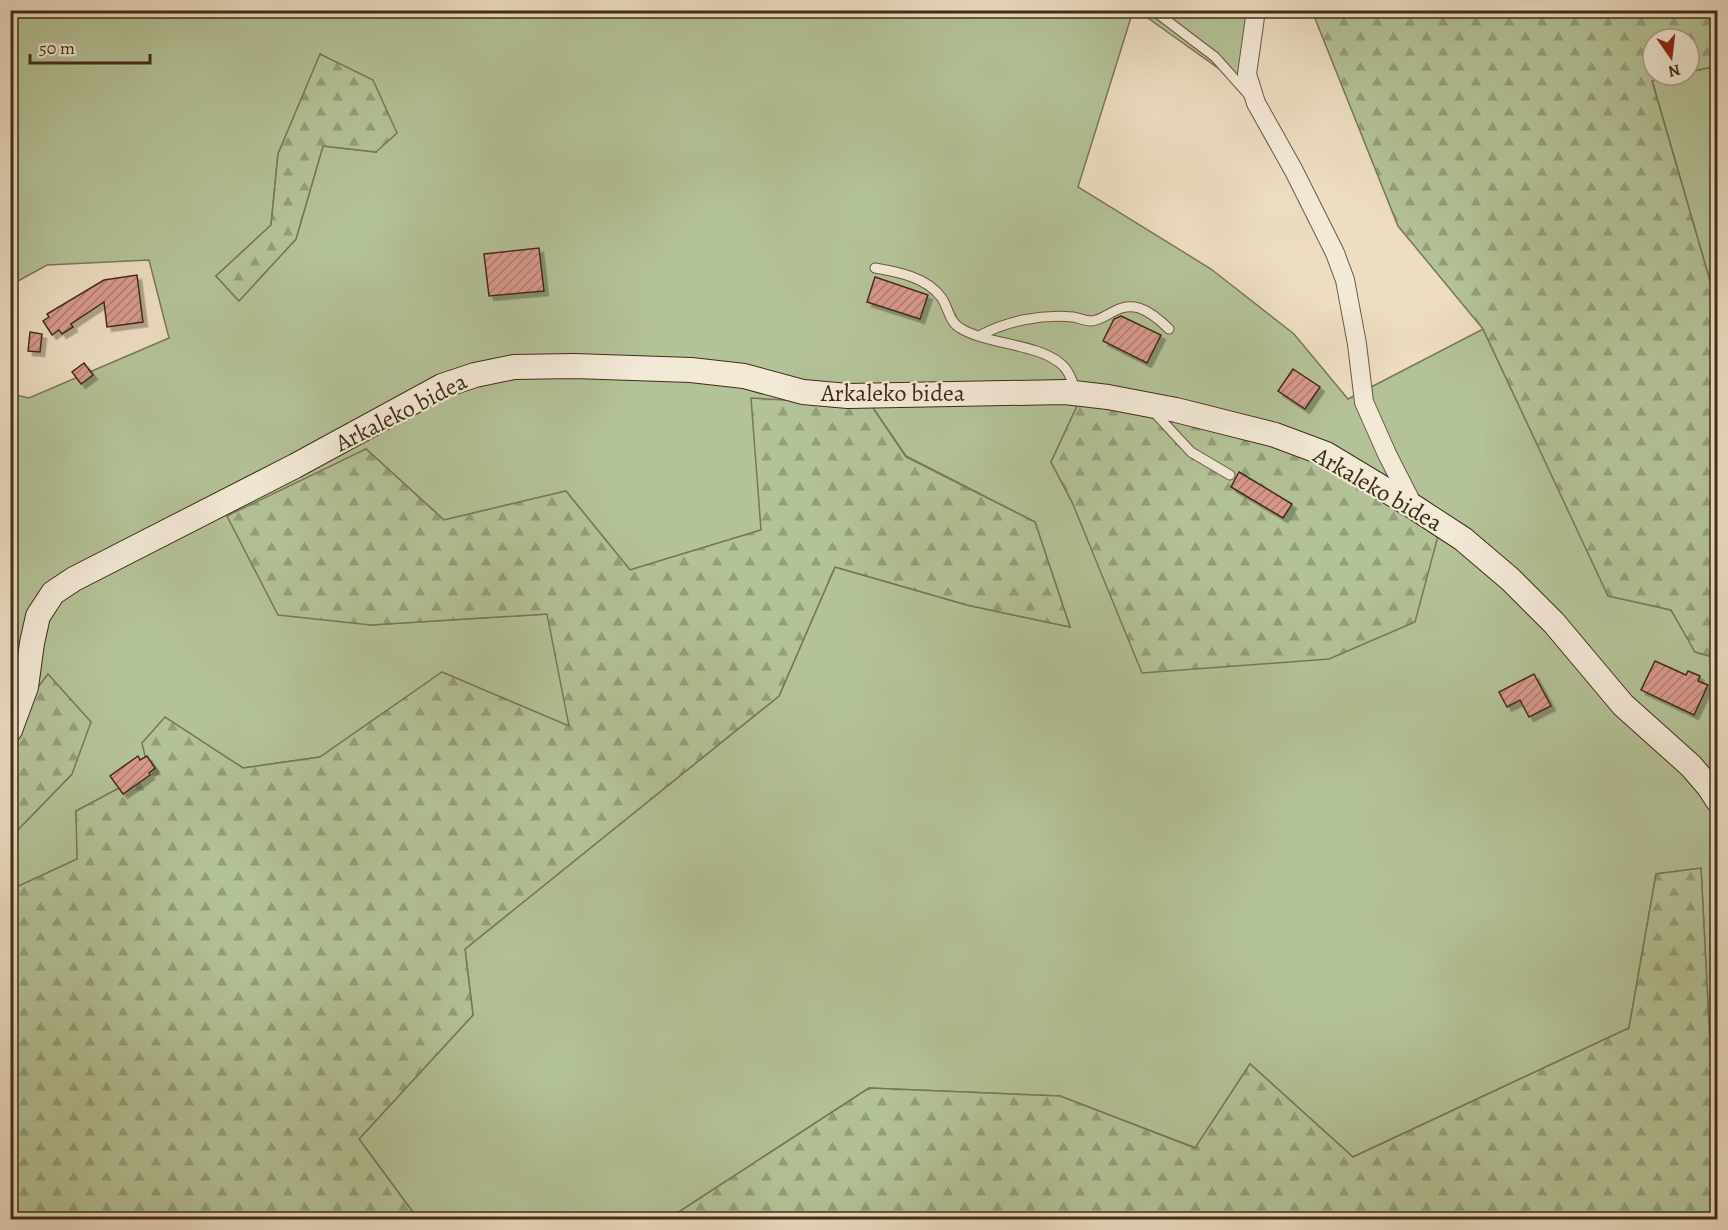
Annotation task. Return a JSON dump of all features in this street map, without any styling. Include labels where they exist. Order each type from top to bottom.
[{"type":"street","points":[[1256,10],[1247,74],[1256,103],[1294,171],[1335,253],[1345,280],[1358,344],[1364,402],[1414,507]]},
{"type":"street","name":"Arkaleko bidea","points":[[10,730],[26,687],[38,616],[53,594],[74,579],[295,466],[442,386],[475,375],[514,367],[574,366],[691,370],[744,376],[803,392],[848,396],[1077,393],[1148,405],[1275,435],[1316,450],[1374,481],[1463,539],[1510,579],[1554,623],[1623,705],[1691,766],[1718,801]]},
{"type":"lane","points":[[1153,10],[1215,57],[1256,103]]},
{"type":"lane","points":[[875,268],[903,273],[927,284],[942,297],[950,316],[958,327],[979,336],[1043,354],[1060,363],[1070,374],[1077,393]]},
{"type":"lane","points":[[979,336],[993,328],[1024,320],[1051,316],[1092,321],[1116,309],[1137,308],[1153,314],[1169,329]]},
{"type":"lane","points":[[1148,405],[1168,430],[1191,452],[1230,475]]},
{"type":"green space","points":[[11,11],[1133,11],[1078,187],[1211,269],[1294,334],[1348,399],[1483,329],[1608,595],[1671,610],[1696,652],[1716,658],[1717,639],[1717,1074],[1711,1063],[1701,868],[1656,874],[1629,1028],[1353,1157],[1250,1064],[1196,1148],[1060,1096],[869,1088],[668,1219],[418,1219],[359,1139],[473,1015],[465,949],[779,696],[835,567],[967,605],[1070,627],[1035,522],[906,456],[871,405],[761,530],[630,570],[566,491],[444,520],[366,449],[371,625],[548,614],[570,727],[442,672],[320,757],[243,768],[165,718],[150,772],[76,811],[78,859],[11,890],[11,837],[72,774],[11,726],[11,394],[29,398],[169,338],[149,260],[47,265],[11,285]],"holes":[[[321,54],[376,152],[323,146],[296,239],[239,301],[216,276],[271,225],[278,154]],[[1078,404],[1072,502],[1051,462]]]},
{"type":"green space","points":[[1138,11],[1251,11],[1249,90]]},
{"type":"green space","points":[[1312,11],[1717,11],[1717,66],[1701,69],[1701,27],[1641,27],[1641,87],[1654,87],[1717,305],[1718,639],[1716,658],[1695,652],[1671,610],[1608,596],[1483,329],[1398,226]]},
{"type":"green space","points":[[320,54],[373,80],[397,133],[376,152],[323,146],[296,239],[239,301],[216,276],[271,225],[278,154]]},
{"type":"green space","points":[[1717,66],[1717,305],[1654,87],[1701,87],[1701,69]]},
{"type":"green space","points":[[751,398],[871,405],[906,457],[1035,522],[1070,627],[967,605],[835,567],[779,696],[465,949],[473,1015],[359,1139],[418,1219],[11,1219],[10,890],[77,859],[76,811],[149,772],[142,743],[165,717],[243,768],[320,757],[442,672],[569,726],[547,614],[371,625],[278,615],[227,516],[366,449],[444,520],[566,491],[630,570],[761,530]]},
{"type":"green space","points":[[1078,404],[1180,420],[1344,461],[1438,536],[1415,622],[1329,659],[1142,673],[1072,502],[1051,462]]},
{"type":"green space","points":[[48,674],[91,722],[72,774],[11,837],[10,724]]},
{"type":"green space","points":[[1701,868],[1711,1063],[1718,1074],[1717,1219],[1332,1220],[1261,1213],[1259,1220],[668,1219],[869,1088],[1060,1096],[1195,1148],[1250,1064],[1353,1157],[1629,1028],[1656,874]]},
{"type":"building","points":[[539,248],[544,291],[489,296],[484,254]]},
{"type":"building","points":[[137,275],[143,322],[107,327],[104,302],[71,324],[73,327],[62,334],[59,330],[52,335],[43,321],[49,317],[47,314],[104,280]]},
{"type":"building","points":[[875,277],[928,295],[920,319],[867,302]]},
{"type":"building","points":[[1121,316],[1161,335],[1147,363],[1103,341],[1114,319]]},
{"type":"building","points":[[30,332],[42,334],[40,352],[28,351]]},
{"type":"building","points":[[84,363],[93,375],[81,384],[72,372]]},
{"type":"building","points":[[1293,369],[1320,387],[1305,409],[1278,391]]},
{"type":"building","points":[[1239,472],[1292,504],[1283,518],[1231,487]]},
{"type":"building","points":[[1655,661],[1686,675],[1688,671],[1700,676],[1698,681],[1708,685],[1694,715],[1641,690]]},
{"type":"building","points":[[1534,674],[1551,706],[1529,717],[1520,700],[1507,707],[1499,692]]},
{"type":"building","points":[[138,756],[140,760],[147,756],[155,768],[149,773],[150,775],[123,794],[110,776]]}]
